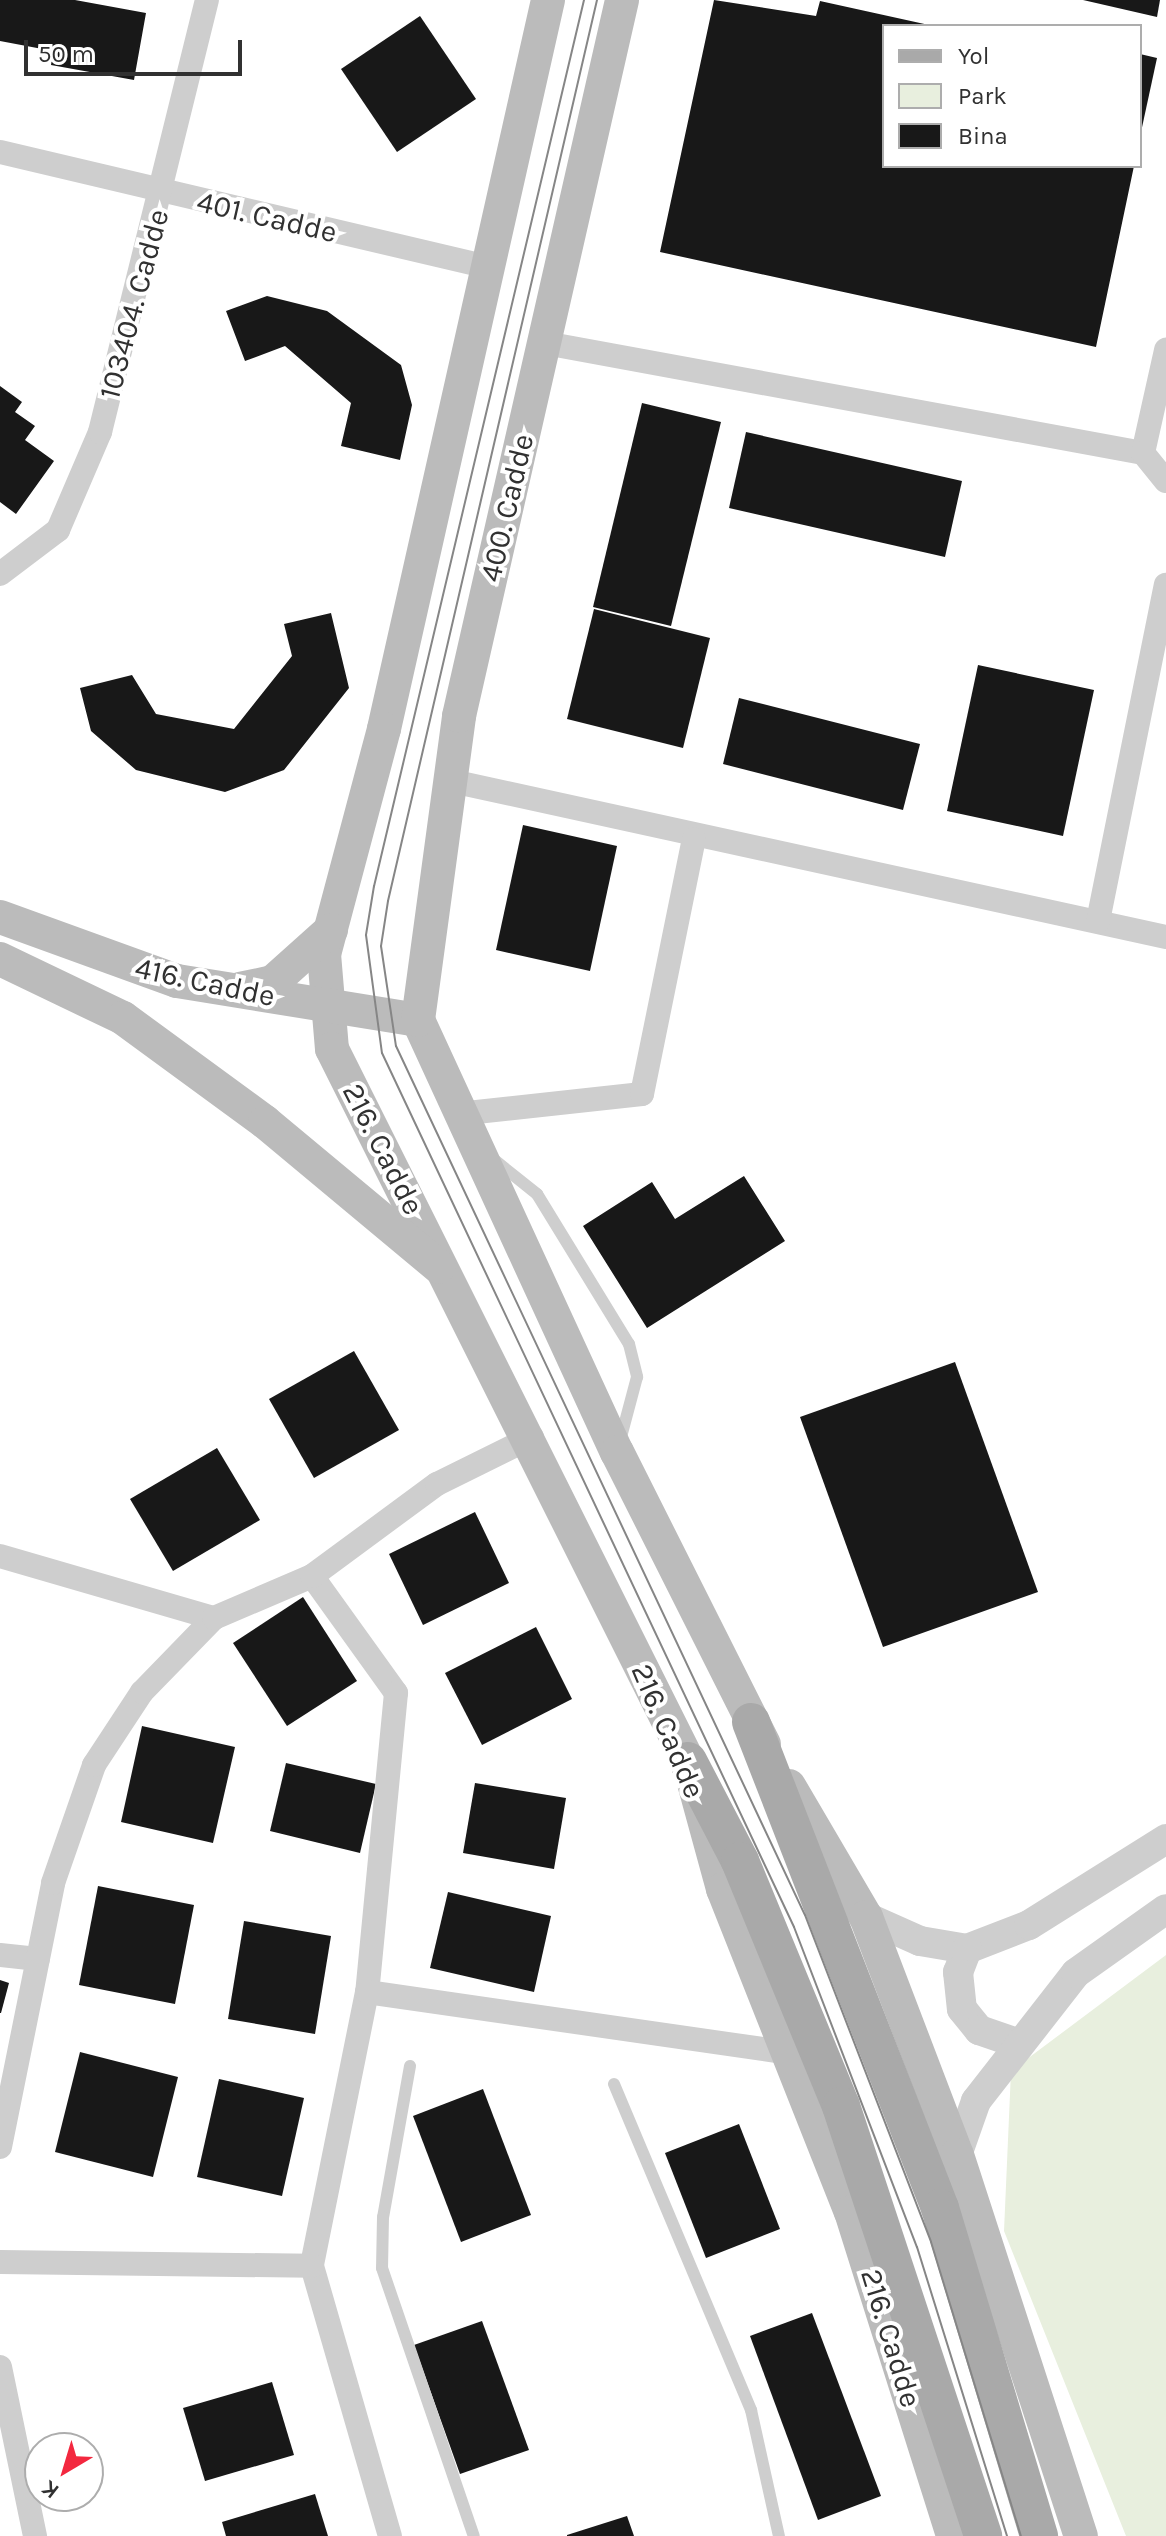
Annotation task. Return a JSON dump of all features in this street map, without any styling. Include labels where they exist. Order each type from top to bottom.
[{"type":"main road","points":[[218,989],[273,982],[327,942],[488,267],[548,0]]},
{"type":"main road","name":"400. Cadde","points":[[418,1020],[447,780],[622,0]]},
{"type":"main road","name":"416. Cadde","points":[[0,917],[109,962],[218,989],[418,1020]]},
{"type":"main road","name":"216. Cadde","points":[[327,942],[332,1049],[532,1437],[688,1761],[723,1889],[791,2053],[851,2212],[953,2536]]},
{"type":"main road","points":[[0,959],[123,1018],[265,1122],[447,1273]]},
{"type":"main road","points":[[418,1020],[464,1127],[617,1452],[751,1722],[866,1917],[957,2155],[1081,2536]]},
{"type":"main road","points":[[751,1722],[940,2208],[1039,2536]]},
{"type":"main road","points":[[688,1761],[740,1861],[841,2106],[983,2536]]},
{"type":"street","name":"103404. Cadde","points":[[0,574],[58,530],[100,432],[163,193],[207,0]]},
{"type":"street","name":"401. Cadde","points":[[0,152],[163,193],[488,267]]},
{"type":"street","points":[[545,343],[1143,453],[1166,481]]},
{"type":"street","points":[[1143,453],[1166,350]]},
{"type":"street","points":[[1098,921],[1166,585]]},
{"type":"street","points":[[447,780],[694,839],[1166,937]]},
{"type":"street","points":[[464,1127],[642,1094],[694,839]]},
{"type":"street","points":[[0,2147],[53,1883],[94,1765],[161,1668],[214,1618],[312,1576],[437,1484],[532,1437]]},
{"type":"street","points":[[0,1556],[214,1618]]},
{"type":"street","points":[[312,1576],[396,1693],[367,1992],[312,2266],[390,2536]]},
{"type":"street","points":[[866,1917],[920,1941],[967,1949],[1029,1925],[1166,1839]]},
{"type":"street","points":[[957,2155],[976,2101],[1017,2043],[1076,1973],[1166,1909]]},
{"type":"street","points":[[967,1949],[958,1972],[962,2009],[979,2030],[1017,2043]]},
{"type":"street","points":[[0,1955],[38,1959]]},
{"type":"street","points":[[367,1992],[791,2053]]},
{"type":"street","points":[[0,2262],[312,2266]]},
{"type":"street","points":[[0,2367],[35,2536]]},
{"type":"lane","points":[[464,1127],[537,1194],[629,1344],[637,1377],[617,1452]]},
{"type":"lane","points":[[410,2066],[383,2217],[382,2268],[474,2536]]},
{"type":"lane","points":[[614,2084],[751,2410],[779,2536]]},
{"type":"green space","points":[[1166,1955],[1166,2536],[1126,2536],[1004,2231],[1011,2071]]},
{"type":"building","points":[[0,0],[75,0],[146,13],[134,80],[51,65],[53,51],[0,41]]},
{"type":"building","points":[[714,0],[816,16],[820,1],[924,24],[882,24],[882,168],[1134,168],[1096,347],[660,252]]},
{"type":"building","points":[[1083,0],[1160,0],[1157,17]]},
{"type":"building","points":[[420,16],[476,99],[397,152],[341,69]]},
{"type":"building","points":[[1142,54],[1157,58],[1142,127]]},
{"type":"building","points":[[267,296],[327,311],[401,365],[412,405],[400,460],[341,446],[351,403],[285,346],[245,361],[226,311]]},
{"type":"building","points":[[0,386],[22,402],[15,412],[35,426],[25,440],[54,461],[16,514],[0,502]]},
{"type":"building","points":[[642,403],[721,422],[671,626],[593,607]]},
{"type":"building","points":[[746,432],[962,481],[945,557],[729,508]]},
{"type":"building","points":[[594,609],[710,638],[683,748],[567,719]]},
{"type":"building","points":[[331,613],[349,688],[284,770],[225,792],[136,770],[91,731],[80,688],[132,675],[156,714],[234,729],[292,656],[284,624]]},
{"type":"building","points":[[978,665],[1094,690],[1063,836],[947,811]]},
{"type":"building","points":[[739,698],[920,744],[903,810],[723,764]]},
{"type":"building","points":[[523,825],[617,846],[590,971],[496,950]]},
{"type":"building","points":[[744,1176],[785,1241],[647,1328],[583,1226],[652,1182],[675,1219]]},
{"type":"building","points":[[354,1351],[399,1430],[314,1478],[269,1399]]},
{"type":"building","points":[[955,1362],[1038,1592],[883,1647],[800,1417]]},
{"type":"building","points":[[217,1448],[260,1520],[173,1571],[130,1499]]},
{"type":"building","points":[[475,1512],[509,1583],[423,1625],[389,1554]]},
{"type":"building","points":[[303,1597],[357,1681],[287,1726],[233,1643]]},
{"type":"building","points":[[536,1627],[572,1699],[482,1745],[445,1673]]},
{"type":"building","points":[[142,1726],[235,1747],[213,1843],[121,1822]]},
{"type":"building","points":[[286,1763],[376,1784],[360,1853],[270,1831]]},
{"type":"building","points":[[475,1783],[566,1798],[554,1869],[463,1853]]},
{"type":"building","points":[[98,1886],[194,1905],[175,2004],[79,1985]]},
{"type":"building","points":[[448,1892],[551,1916],[534,1992],[430,1968]]},
{"type":"building","points":[[244,1921],[331,1936],[315,2034],[228,2019]]},
{"type":"building","points":[[0,1980],[9,1983],[1,2013],[0,2013]]},
{"type":"building","points":[[80,2052],[178,2077],[153,2177],[55,2152]]},
{"type":"building","points":[[219,2079],[304,2098],[282,2196],[197,2177]]},
{"type":"building","points":[[483,2089],[531,2215],[461,2242],[413,2116]]},
{"type":"building","points":[[739,2124],[780,2229],[706,2258],[665,2153]]},
{"type":"building","points":[[812,2313],[881,2496],[818,2520],[750,2336]]},
{"type":"building","points":[[482,2321],[529,2450],[460,2474],[414,2345]]},
{"type":"building","points":[[272,2382],[294,2455],[205,2481],[183,2408]]},
{"type":"building","points":[[315,2494],[328,2536],[226,2536],[222,2522]]},
{"type":"building","points":[[627,2516],[634,2536],[567,2536],[567,2535]]},
{"type":"tram line","points":[[584,0],[374,886],[366,935],[382,1053],[794,1927],[917,2247],[1007,2536]]},
{"type":"tram line","points":[[597,0],[388,901],[381,946],[396,1046],[805,1915],[931,2242],[1021,2536]]}]
